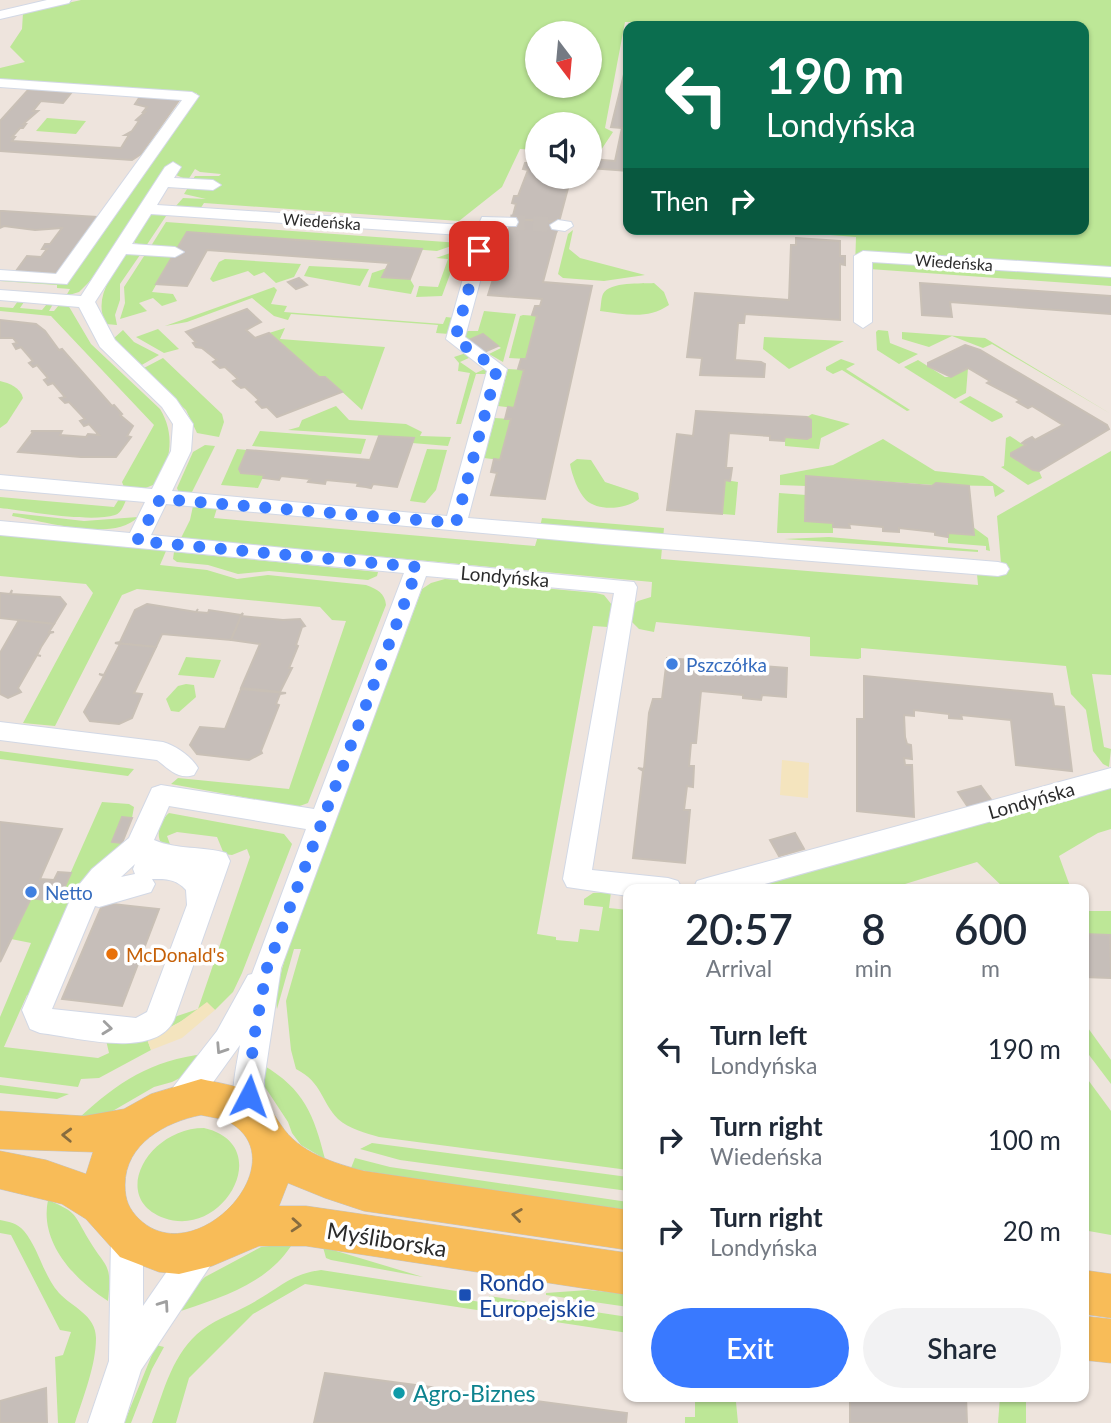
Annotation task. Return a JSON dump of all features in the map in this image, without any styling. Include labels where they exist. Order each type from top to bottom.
[{"type":"main road","points":[[119,1227],[104,1194],[106,1170],[116,1147],[133,1126],[156,1110],[182,1100],[201,1097],[219,1098],[260,1127],[279,1153],[301,1169],[323,1180],[364,1191],[623,1229]]},
{"type":"main road","points":[[0,1130],[83,1135],[133,1126]]},
{"type":"main road","points":[[0,1170],[73,1187],[95,1199],[137,1244],[161,1252],[216,1242],[251,1216],[266,1192],[273,1167],[260,1127]]},
{"type":"main road","name":"Myśliborska","points":[[216,1242],[259,1226],[306,1226],[623,1273]]},
{"type":"main road","points":[[1089,1293],[1111,1296]]},
{"type":"main road","points":[[1089,1339],[1111,1341]]},
{"type":"street","points":[[0,15],[64,0]]},
{"type":"street","points":[[0,83],[192,96],[61,279],[0,275]]},
{"type":"street","points":[[86,302],[168,175],[214,185]]},
{"type":"street","name":"Wiedeńska","points":[[146,209],[486,226],[510,222]]},
{"type":"street","points":[[456,523],[497,369],[455,339],[486,226]]},
{"type":"street","points":[[120,248],[175,252]]},
{"type":"street","name":"Wiedeńska","points":[[863,322],[863,256],[1111,272]]},
{"type":"street","points":[[0,295],[86,302]]},
{"type":"street","points":[[86,302],[107,343],[169,403],[183,424],[181,451],[160,499],[137,541]]},
{"type":"street","points":[[0,482],[160,499],[998,569]]},
{"type":"street","name":"Londyńska","points":[[0,528],[626,587],[577,879],[623,884]]},
{"type":"street","points":[[182,1100],[227,1040],[267,968],[418,567]]},
{"type":"street","points":[[0,731],[163,751],[184,768]]},
{"type":"street","name":"Londyńska","points":[[725,884],[1111,778]]},
{"type":"street","points":[[142,870],[161,795],[322,821]]},
{"type":"street","points":[[56,1022],[50,1018],[50,1012],[99,896],[110,891],[142,870],[162,855],[217,861],[198,894],[159,1020],[136,1031],[56,1022],[40,1020],[37,1010],[84,899],[102,877],[142,870],[174,878],[198,894]]},
{"type":"street","points":[[260,1127],[248,1080],[267,968]]},
{"type":"street","points":[[119,1227],[126,1361]]},
{"type":"street","points":[[106,1423],[126,1361],[216,1242]]},
{"type":"green space","points":[[81,0],[1111,0],[1111,286],[855,268],[856,237],[830,235],[1089,235],[1089,21],[623,21],[605,128],[613,132],[602,148],[602,112],[525,112],[525,149],[520,149],[502,187],[459,221],[204,203],[200,209],[175,207],[183,198],[206,199],[184,194],[195,176],[221,174],[195,169],[188,180],[176,175],[180,168],[166,167],[90,281],[79,292],[66,296],[70,289],[57,288],[57,285],[0,281],[0,277],[65,282],[197,93],[0,80],[0,68],[25,62],[10,47],[22,29],[23,13]]},
{"type":"green space","points":[[47,118],[86,121],[76,134],[36,131]]},
{"type":"green space","points":[[168,213],[146,246],[135,243],[133,241],[149,216]]},
{"type":"green space","points":[[166,222],[460,243],[437,251],[187,232],[178,248],[151,246]]},
{"type":"green space","points":[[573,230],[569,249],[580,258],[645,275],[604,281],[563,278],[558,274],[568,234]]},
{"type":"green space","points":[[459,250],[442,296],[416,297],[419,286],[438,287],[448,259],[436,258]]},
{"type":"green space","points":[[142,252],[120,284],[120,300],[115,315],[117,325],[106,324],[101,306],[109,280],[124,255]]},
{"type":"green space","points":[[146,253],[172,257],[152,292],[173,294],[177,301],[162,306],[153,298],[139,303],[147,311],[120,319],[125,303],[124,287]]},
{"type":"green space","points":[[225,259],[301,264],[294,277],[276,283],[264,272],[254,276],[248,271],[213,282],[210,279],[219,262]]},
{"type":"green space","points":[[309,266],[369,269],[360,286],[304,276]]},
{"type":"green space","points":[[387,268],[410,279],[414,286],[411,294],[368,287],[372,273]]},
{"type":"green space","points":[[654,283],[664,292],[669,305],[661,310],[636,315],[600,311],[603,294],[612,287]]},
{"type":"green space","points":[[274,287],[277,290],[271,304],[287,306],[284,312],[443,324],[446,317],[454,318],[449,334],[436,333],[438,325],[291,314],[288,320],[274,316],[252,298],[187,322],[165,326]]},
{"type":"green space","points":[[18,301],[24,302],[20,308],[42,310],[47,304],[53,304],[49,311],[54,311],[59,305],[68,305],[91,344],[160,409],[168,427],[170,446],[158,483],[143,489],[124,487],[122,482],[154,425],[51,316],[0,311],[0,307],[13,308]]},
{"type":"green space","points":[[484,311],[516,314],[503,362],[489,354],[501,348],[483,335],[466,341],[461,338],[464,331],[478,331]]},
{"type":"green space","points":[[520,316],[537,316],[526,359],[509,358]]},
{"type":"green space","points":[[285,328],[280,339],[385,347],[362,410],[326,377],[319,377],[269,333]]},
{"type":"green space","points":[[158,329],[179,349],[164,353],[136,337]]},
{"type":"green space","points":[[123,330],[134,342],[159,355],[140,366],[113,339]]},
{"type":"green space","points":[[878,330],[888,331],[890,343],[918,354],[899,364],[877,350]]},
{"type":"green space","points":[[902,332],[985,338],[1111,414],[992,344],[983,348],[952,336],[929,347],[902,339]]},
{"type":"green space","points":[[764,337],[844,341],[789,369],[763,349]]},
{"type":"green space","points":[[466,353],[471,357],[460,362],[476,373],[487,368],[489,374],[476,374],[461,424],[456,424],[470,373],[458,371],[459,363],[454,357]]},
{"type":"green space","points":[[163,358],[222,414],[224,422],[219,437],[197,433],[186,410],[142,369]]},
{"type":"green space","points":[[841,359],[855,364],[846,369],[910,410],[907,411],[842,370],[833,374],[826,370],[826,367]]},
{"type":"green space","points":[[918,360],[945,377],[951,377],[968,368],[966,393],[955,399],[904,367]]},
{"type":"green space","points":[[508,369],[524,370],[514,408],[498,406]]},
{"type":"green space","points":[[0,381],[17,389],[23,398],[7,423],[0,428]]},
{"type":"green space","points":[[970,396],[1003,417],[992,422],[959,402]]},
{"type":"green space","points":[[336,406],[349,420],[406,424],[422,432],[420,436],[451,437],[448,446],[412,443],[413,438],[288,430],[299,427],[302,420]]},
{"type":"green space","points":[[812,414],[850,424],[821,438],[819,449],[785,446],[785,437],[810,437],[807,417]]},
{"type":"green space","points":[[495,418],[511,419],[500,460],[484,458]]},
{"type":"green space","points":[[260,431],[366,439],[361,454],[252,446]]},
{"type":"green space","points":[[1010,436],[1025,446],[1011,453],[1012,456],[1039,471],[1042,478],[1028,485],[1001,467],[1004,466],[1006,438]]},
{"type":"green space","points":[[883,439],[935,471],[983,476],[1005,491],[995,497],[993,486],[933,485],[807,476],[806,486],[780,485],[780,475],[833,465]]},
{"type":"green space","points":[[205,445],[215,446],[190,496],[179,493],[177,488],[193,452]]},
{"type":"green space","points":[[237,449],[247,450],[239,469],[241,473],[264,475],[258,488],[221,485]]},
{"type":"green space","points":[[427,449],[447,450],[436,490],[425,503],[410,501]]},
{"type":"green space","points":[[1111,451],[1111,675],[1092,674],[1104,747],[1111,749],[1109,767],[1103,764],[1093,751],[1086,710],[1071,694],[1066,666],[861,648],[861,658],[858,659],[810,656],[810,637],[656,622],[654,632],[639,629],[630,620],[631,606],[651,597],[652,582],[181,538],[190,520],[193,506],[217,508],[214,518],[535,546],[538,536],[662,548],[661,559],[978,585],[977,574],[1002,575],[997,516]]},
{"type":"green space","points":[[577,459],[591,460],[605,482],[638,493],[639,499],[612,508],[591,504],[580,493],[572,473],[570,464]]},
{"type":"green space","points":[[725,480],[738,482],[735,515],[722,514]]},
{"type":"green space","points":[[779,493],[806,495],[805,521],[833,523],[833,533],[777,533]]},
{"type":"green space","points":[[0,497],[114,507],[119,499],[127,498],[117,514],[90,518],[0,508]]},
{"type":"green space","points":[[13,513],[84,521],[138,517],[127,525],[96,529],[12,516]]},
{"type":"green space","points":[[542,518],[664,528],[663,538],[540,527]]},
{"type":"green space","points":[[973,527],[988,538],[990,551],[986,550],[986,546],[948,543],[948,533],[973,535]]},
{"type":"green space","points":[[0,535],[166,551],[160,565],[207,570],[237,579],[268,575],[366,585],[380,592],[386,605],[308,803],[297,807],[171,784],[178,778],[289,789],[346,621],[332,620],[320,607],[137,589],[122,595],[55,726],[23,723],[93,593],[86,584],[0,576]]},
{"type":"green space","points":[[829,537],[978,550],[978,552],[784,539]]},
{"type":"green space","points":[[174,552],[378,572],[377,576],[368,580],[269,571],[238,574],[208,565],[177,562],[173,559]]},
{"type":"green space","points":[[445,579],[596,593],[604,595],[612,605],[608,627],[593,626],[537,934],[556,937],[556,940],[578,942],[580,929],[599,931],[603,907],[584,905],[584,899],[593,893],[611,892],[609,908],[623,909],[623,1169],[379,1137],[352,1128],[338,1119],[312,1080],[296,1069],[291,1050],[286,1001],[301,949],[294,949],[277,1009],[275,995],[288,947],[422,589]]},
{"type":"green space","points":[[186,657],[221,660],[214,678],[178,675]]},
{"type":"green space","points":[[194,685],[196,697],[179,712],[171,711],[166,699],[178,686]]},
{"type":"green space","points":[[0,751],[134,769],[128,776],[0,759]]},
{"type":"green space","points":[[1111,785],[1111,829],[1098,833],[1059,856],[1069,884],[1000,884],[977,862],[905,884],[760,884]]},
{"type":"green space","points":[[102,802],[129,804],[134,807],[132,818],[122,818],[112,841],[122,843],[114,862],[35,995],[27,995],[4,1047],[98,1058],[109,1053],[106,1040],[198,1009],[250,857],[247,849],[232,855],[224,854],[217,837],[177,832],[167,836],[171,847],[162,845],[160,828],[169,813],[284,834],[292,844],[242,973],[233,992],[215,1010],[207,1003],[186,1018],[171,1027],[147,1039],[151,1050],[99,1078],[81,1079],[78,1087],[0,1077],[0,1017],[31,943],[11,939],[31,898],[58,901]]},
{"type":"green space","points":[[1089,911],[1111,911],[1111,935],[1089,934]]},
{"type":"green space","points":[[1089,1029],[1111,1060],[1111,1084],[1089,1055]]},
{"type":"green space","points":[[205,1054],[186,1075],[154,1087],[104,1116],[79,1118],[136,1075],[168,1061]]},
{"type":"green space","points":[[263,1065],[298,1094],[311,1116],[325,1159],[301,1145],[292,1133],[288,1122],[263,1084]]},
{"type":"green space","points":[[1089,1081],[1111,1111],[1111,1235],[1089,1231]]},
{"type":"green space","points":[[0,1085],[69,1094],[57,1099],[0,1093]]},
{"type":"green space","points":[[204,1128],[226,1138],[237,1152],[239,1170],[234,1188],[222,1204],[205,1216],[186,1221],[164,1218],[148,1208],[139,1196],[138,1181],[142,1166],[152,1151],[166,1139],[184,1131]]},
{"type":"green space","points":[[372,1143],[623,1176],[623,1190],[400,1160],[360,1149]]},
{"type":"green space","points":[[355,1158],[390,1167],[623,1201],[623,1209],[413,1181],[351,1168]]},
{"type":"green space","points":[[48,1200],[74,1215],[107,1267],[108,1301],[83,1282],[62,1259],[49,1231]]},
{"type":"green space","points":[[0,1220],[10,1222],[24,1231],[59,1293],[88,1317],[95,1330],[94,1359],[75,1423],[58,1423],[55,1357],[63,1355],[71,1332],[60,1330],[11,1235],[0,1233]]},
{"type":"green space","points":[[293,1243],[270,1270],[256,1280],[225,1295],[175,1313],[185,1296],[205,1277],[261,1247]]},
{"type":"green space","points":[[323,1247],[423,1277],[331,1260],[326,1258]]},
{"type":"green space","points":[[321,1270],[469,1293],[468,1300],[487,1303],[489,1296],[623,1316],[623,1332],[305,1284],[253,1314],[189,1378],[176,1423],[152,1423],[171,1372],[192,1339],[209,1325],[302,1274]]},
{"type":"green space","points":[[588,1290],[623,1294],[623,1306],[546,1295]]},
{"type":"green space","points":[[156,1345],[164,1347],[152,1369],[131,1423],[124,1423]]},
{"type":"green space","points":[[695,1402],[736,1402],[738,1423],[685,1423],[685,1417],[695,1417]]},
{"type":"green space","points":[[1000,1402],[1026,1402],[1026,1423],[998,1423]]},
{"type":"sand","points":[[782,760],[809,763],[808,798],[780,795]]},
{"type":"sand","points":[[207,1002],[215,1010],[182,1038],[151,1050],[147,1039],[180,1022]]},
{"type":"building","points":[[623,78],[623,171],[602,169],[602,160],[615,161],[622,128],[611,127]]},
{"type":"building","points":[[28,90],[72,92],[63,103],[41,101],[33,111],[38,111],[23,124],[26,124],[12,137],[15,137],[12,141],[121,148],[129,135],[125,135],[132,131],[139,121],[136,120],[147,107],[135,104],[141,95],[179,100],[141,154],[132,160],[0,151],[0,121]]},
{"type":"building","points":[[525,178],[525,189],[568,189],[559,222],[512,219],[516,204],[512,203],[514,196],[518,196]]},
{"type":"building","points":[[0,211],[96,217],[57,273],[31,272],[16,271],[27,256],[41,257],[47,249],[42,249],[45,244],[50,244],[62,228],[0,228]]},
{"type":"building","points":[[512,219],[559,222],[543,282],[592,286],[545,499],[491,495],[497,473],[491,472],[494,459],[500,460],[511,419],[505,419],[508,407],[514,408],[524,370],[518,369],[521,359],[526,359],[537,316],[532,315],[535,306],[540,306],[542,299],[488,295]]},
{"type":"building","points":[[187,232],[422,249],[410,279],[382,277],[389,263],[207,250],[187,286],[156,284]]},
{"type":"building","points":[[796,238],[840,241],[840,256],[845,256],[845,265],[840,264],[840,320],[745,314],[744,323],[738,323],[735,360],[765,364],[764,377],[700,375],[702,358],[687,357],[695,293],[789,300],[791,245],[796,245]]},
{"type":"building","points":[[299,278],[307,285],[296,289],[288,282]]},
{"type":"building","points":[[920,283],[1111,296],[1111,314],[950,302],[952,317],[922,315]]},
{"type":"building","points":[[247,309],[261,322],[246,330],[255,338],[269,333],[319,377],[325,377],[342,392],[277,417],[267,407],[262,408],[256,402],[259,400],[245,387],[237,385],[233,381],[238,379],[225,367],[220,368],[213,362],[217,360],[202,348],[196,347],[193,343],[196,342],[186,332]]},
{"type":"building","points":[[0,320],[36,324],[45,331],[59,350],[62,349],[122,414],[120,415],[133,426],[127,436],[131,437],[116,457],[18,452],[33,432],[31,431],[62,431],[60,435],[86,437],[88,434],[99,435],[89,424],[84,426],[80,421],[85,419],[69,402],[65,403],[60,398],[65,397],[53,383],[48,385],[44,380],[48,378],[37,365],[33,367],[29,363],[33,361],[21,347],[16,349],[13,344],[17,343],[13,338],[0,338]]},
{"type":"building","points":[[483,334],[498,346],[484,352],[469,340]]},
{"type":"building","points":[[965,345],[980,350],[1107,425],[1109,429],[1039,471],[1033,470],[1011,456],[1011,453],[1026,445],[1022,443],[1026,440],[1032,437],[1035,440],[1063,425],[1032,406],[1028,408],[1017,402],[1020,400],[987,383],[990,381],[968,368],[951,377],[928,366],[928,363]]},
{"type":"building","points":[[696,411],[807,417],[811,420],[811,437],[785,437],[784,441],[770,440],[770,436],[729,433],[726,468],[732,468],[730,481],[725,480],[722,514],[667,510],[677,434],[693,436]]},
{"type":"building","points":[[379,436],[414,438],[397,487],[373,484],[371,488],[357,486],[358,483],[326,480],[325,484],[308,482],[310,479],[281,476],[279,480],[263,478],[264,475],[241,473],[239,469],[247,450],[370,460]]},
{"type":"building","points":[[806,476],[932,486],[936,483],[969,486],[974,535],[948,533],[948,537],[935,535],[935,532],[899,528],[899,532],[883,531],[883,527],[849,524],[850,528],[833,527],[833,523],[805,521]]},
{"type":"building","points":[[12,590],[11,594],[60,597],[66,604],[54,624],[0,618],[0,593],[10,594]]},
{"type":"building","points":[[147,604],[196,612],[208,613],[209,610],[241,615],[243,613],[231,640],[162,634],[156,647],[115,643],[120,642],[135,610]]},
{"type":"building","points":[[241,616],[300,619],[305,626],[302,627],[289,668],[292,668],[280,692],[241,688],[260,644],[231,640]]},
{"type":"building","points":[[19,620],[54,624],[49,632],[54,632],[50,633],[41,647],[18,688],[21,692],[8,698],[0,694],[0,653]]},
{"type":"building","points":[[115,643],[156,647],[134,693],[142,694],[132,718],[119,724],[90,721],[84,712],[104,676],[99,674],[104,675],[120,644]]},
{"type":"building","points":[[667,658],[787,668],[786,697],[762,695],[761,700],[743,698],[743,695],[701,691],[696,743],[691,743],[689,766],[694,766],[693,787],[687,786],[684,810],[690,810],[685,863],[633,858],[643,771],[638,768],[644,769],[649,713],[653,699],[662,699]]},
{"type":"building","points":[[864,676],[1052,694],[1054,706],[1064,707],[1072,771],[1016,765],[1011,720],[961,715],[962,719],[949,718],[949,714],[914,710],[914,716],[904,715],[905,737],[907,744],[911,745],[912,759],[904,758],[905,765],[912,765],[914,817],[857,811],[857,719],[864,719]]},
{"type":"building","points":[[241,689],[286,693],[280,694],[276,704],[279,705],[262,753],[249,760],[197,754],[190,745],[200,727],[225,729]]},
{"type":"building","points":[[981,786],[992,801],[968,807],[958,792]]},
{"type":"building","points":[[122,817],[132,818],[122,843],[112,842]]},
{"type":"building","name":"Netto","points":[[0,822],[62,829],[40,879],[54,880],[58,872],[71,873],[58,902],[31,898],[0,962]]},
{"type":"building","points":[[795,833],[804,849],[779,856],[770,840]]},
{"type":"building","name":"McDonald's","points":[[103,903],[159,909],[122,1006],[62,999]]},
{"type":"building","points":[[1089,934],[1110,935],[1111,978],[1089,977]]},
{"type":"building","name":"Agro-Biznes","points":[[325,1373],[627,1413],[626,1423],[314,1423]]},
{"type":"building","points":[[46,1388],[47,1423],[0,1423],[0,1401]]},
{"type":"building","points":[[850,1402],[966,1402],[967,1423],[850,1423]]},
{"type":"tunnel","points":[[510,222],[558,225]]},
{"type":"place","name":"Pszczółka","points":[[672,664]]},
{"type":"place","name":"Netto","points":[[31,892]]},
{"type":"place","name":"McDonald's","points":[[112,954]]},
{"type":"place","name":"Rondo Europejskie","points":[[465,1295]]},
{"type":"place","name":"Agro-Biznes","points":[[399,1393]]},
{"type":"route","points":[[249,1096],[248,1080],[253,1043],[267,968],[418,567],[137,541],[160,499],[456,523],[478,432],[497,369],[455,339],[479,251]]}]
